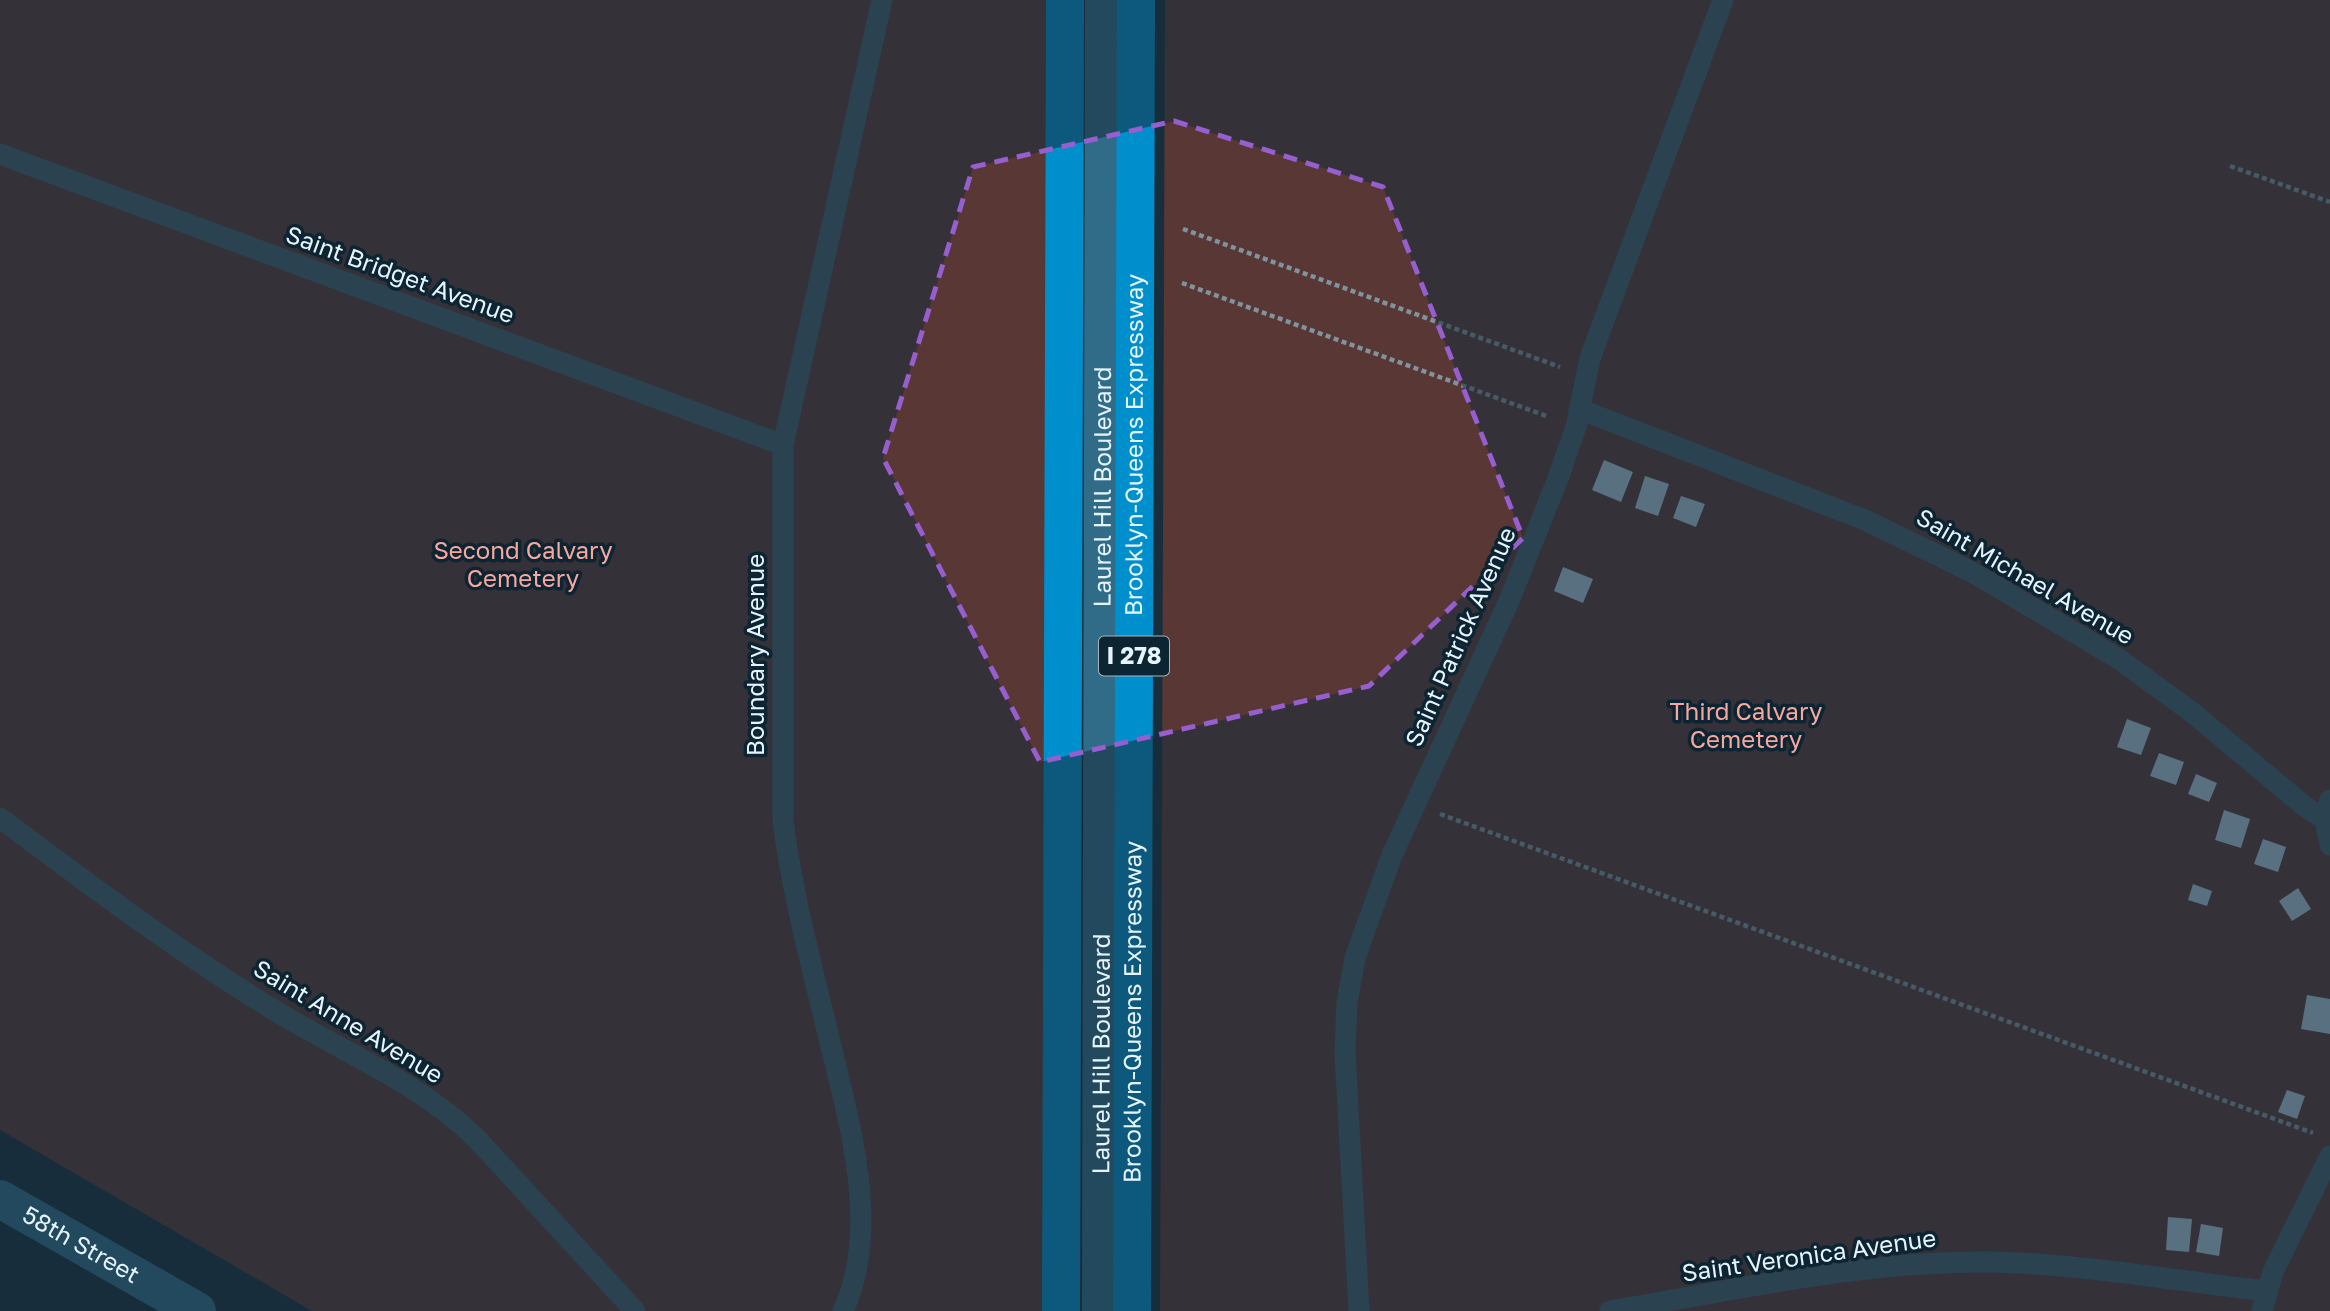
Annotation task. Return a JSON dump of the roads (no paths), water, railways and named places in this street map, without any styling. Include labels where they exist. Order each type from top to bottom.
[{"type":"highway","name":"I 278","points":[[1061,1311],[1065,0]]},
{"type":"highway","name":"Brooklyn-Queens Expressway","points":[[1132,1311],[1136,0]]},
{"type":"main road","name":"Laurel Hill Boulevard","points":[[1101,1311],[1104,0]]},
{"type":"main road","name":"58th Street","points":[[0,1199],[198,1311]]},
{"type":"lane","name":"Boundary Avenue","points":[[844,1311],[858,1255],[860,1229],[855,1170],[846,1112],[789,868],[783,820],[783,445],[883,0]]},
{"type":"lane","name":"Saint Patrick Avenue","points":[[1359,1311],[1345,1052],[1350,980],[1366,923],[1414,804],[1509,601],[1558,481],[1577,418],[1586,376],[1723,0]]},
{"type":"lane","name":"Saint Bridget Avenue","points":[[0,154],[783,445]]},
{"type":"lane","name":"Saint Michael Avenue","points":[[1577,418],[1865,520],[1972,572],[2119,659],[2328,815]]},
{"type":"lane","points":[[2328,815],[2330,845]]},
{"type":"lane","name":"Saint Anne Avenue","points":[[0,818],[190,957],[289,1020],[450,1114],[478,1140],[635,1311]]},
{"type":"lane","points":[[2264,1301],[2330,1156]]},
{"type":"lane","name":"Saint Veronica Avenue","points":[[1610,1311],[1849,1272],[1946,1264],[2038,1265],[2264,1301]]},
{"type":"park label","name":"Second Calvary Cemetery","points":[[523,565]]},
{"type":"park label","name":"Third Calvary Cemetery","points":[[1746,726]]}]
